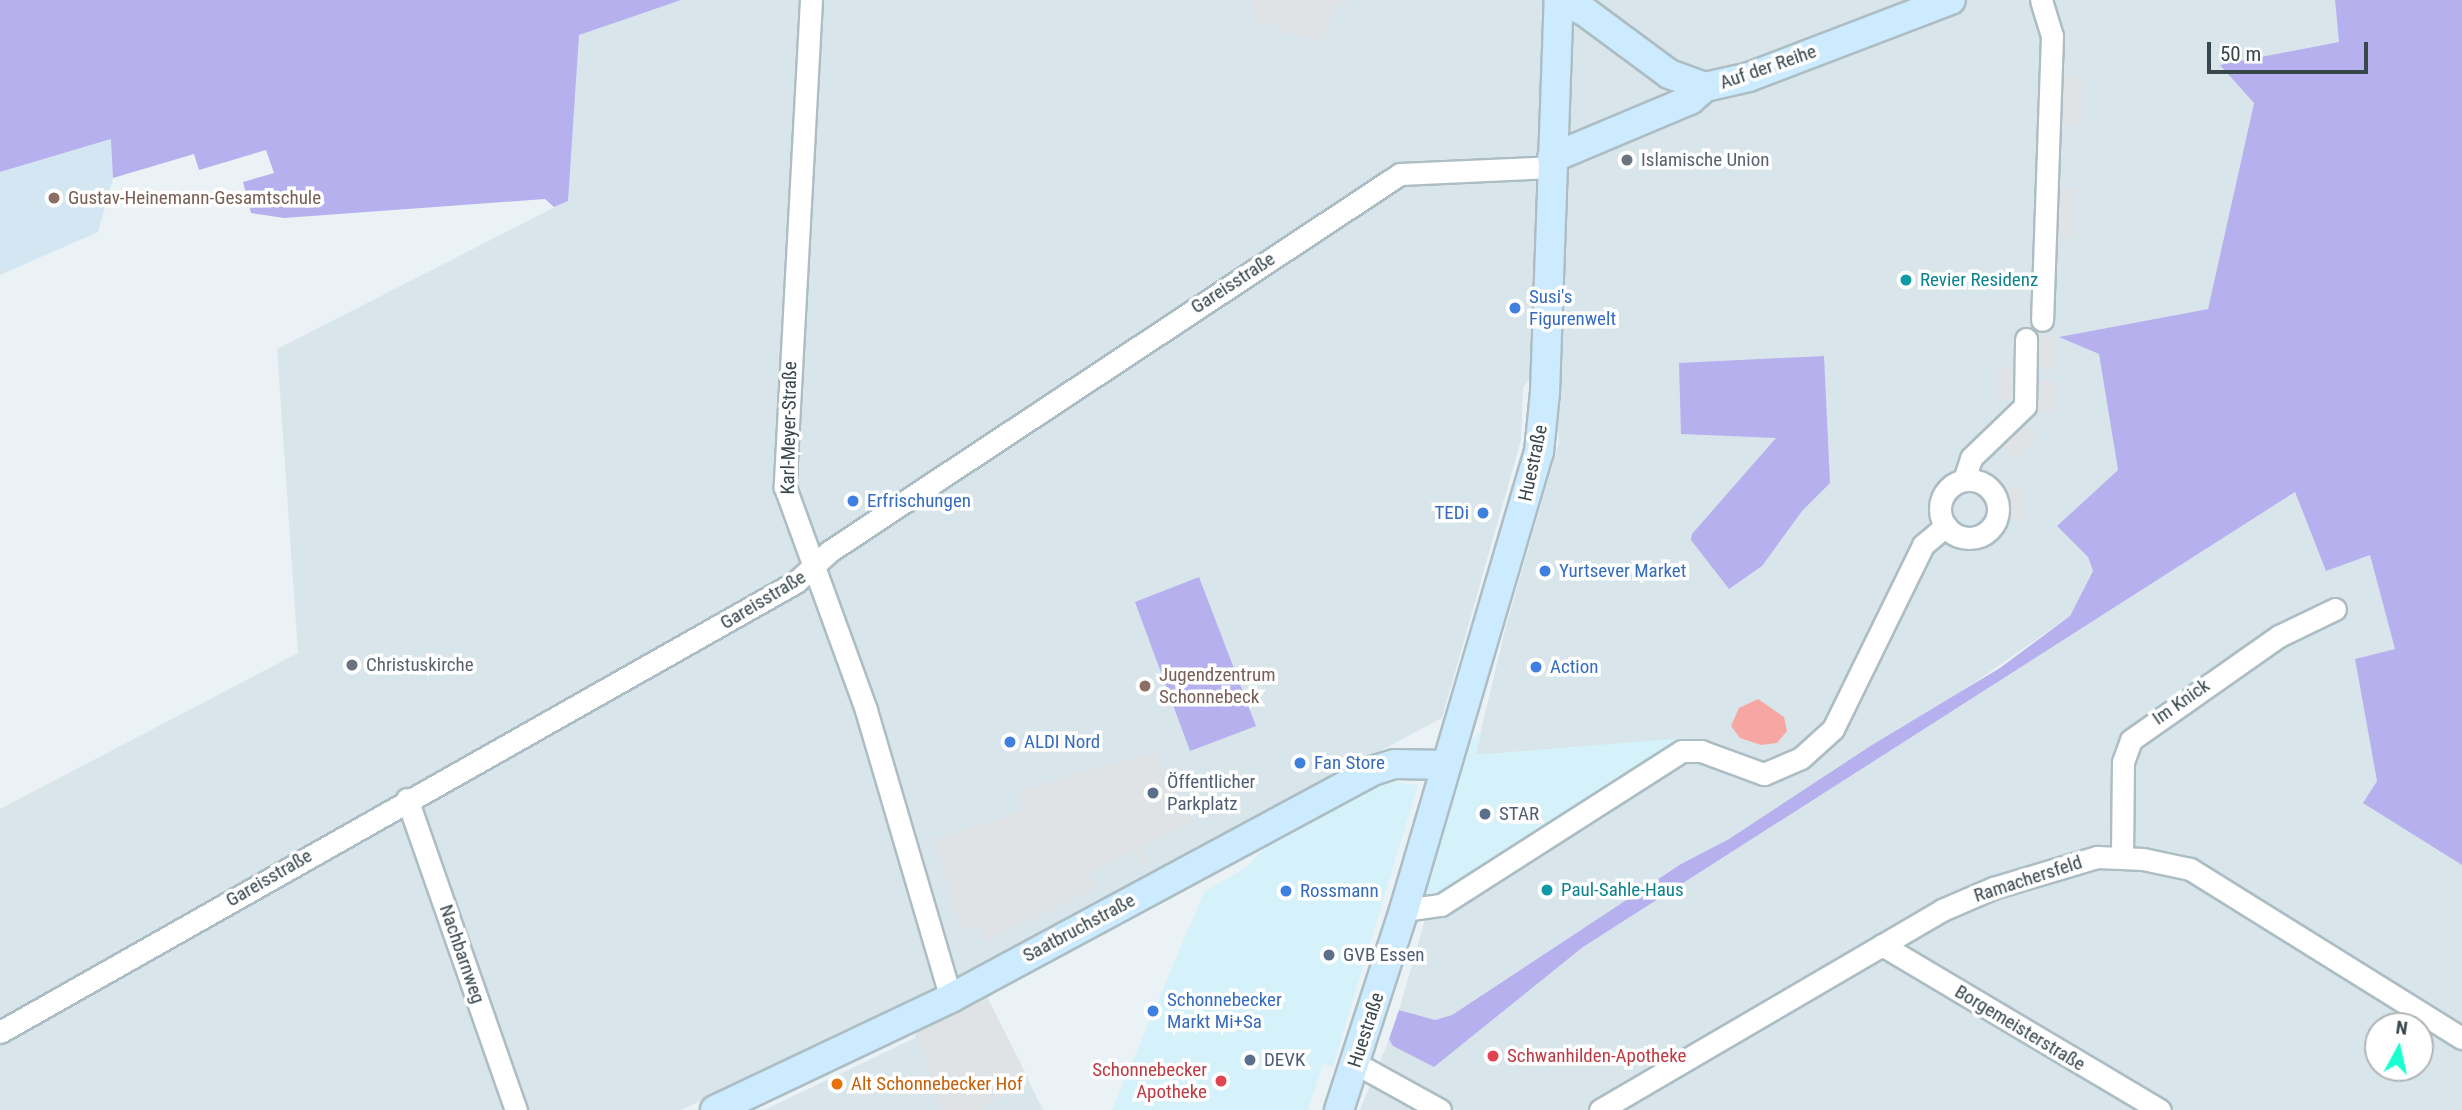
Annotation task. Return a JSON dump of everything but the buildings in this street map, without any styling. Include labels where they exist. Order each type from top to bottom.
[{"type":"main road","name":"Auf der Reihe","points":[[1560,0],[1584,11],[1669,75],[1705,87],[1749,77],[1951,0]]},
{"type":"main road","name":"Huestraße","points":[[1339,1110],[1404,910],[1539,452],[1545,392],[1560,0]]},
{"type":"main road","points":[[1552,162],[1690,100],[1705,87]]},
{"type":"main road","name":"Saatbruchstraße","points":[[715,1110],[951,998],[1372,771],[1395,764],[1446,765]]},
{"type":"street","name":"Karl-Meyer-Straße","points":[[811,0],[785,478],[788,503],[866,710],[951,998]]},
{"type":"street","points":[[2041,0],[2052,36],[2042,320]]},
{"type":"street","name":"Gareisstraße","points":[[0,1032],[407,799],[774,596],[813,569],[842,544],[1400,174],[1552,162]]},
{"type":"street","points":[[1964,480],[1981,482],[1994,494],[1996,521],[1972,537],[1946,526],[1940,510],[1944,494],[1964,480],[1971,458],[2025,406],[2026,339]]},
{"type":"street","points":[[1404,910],[1441,905],[1682,751],[1701,751],[1764,774],[1801,758],[1833,729],[1923,545],[1946,526]]},
{"type":"street","name":"Im Knick","points":[[2122,856],[2123,762],[2131,740],[2279,636],[2335,609]]},
{"type":"street","name":"Nachbarnweg","points":[[407,799],[516,1110]]},
{"type":"street","name":"Ramachersfeld","points":[[1600,1110],[1967,898],[2068,863],[2122,856],[2190,869],[2462,1038]]},
{"type":"street","name":"Borgemeisterstraße","points":[[1882,945],[2160,1110]]},
{"type":"street","points":[[1355,1063],[1440,1110]]},
{"type":"shaded area","points":[[0,0],[681,0],[579,35],[568,201],[554,207],[545,199],[284,218],[251,213],[243,182],[274,173],[266,150],[199,170],[194,154],[113,178],[111,139],[0,172]]},
{"type":"shaded area","points":[[681,0],[1550,0],[1540,363],[1523,388],[1521,440],[1442,718],[918,997],[681,1110],[0,1110],[0,809],[298,653],[277,349],[567,201],[578,34]]},
{"type":"shaded area","points":[[1251,0],[1349,0],[1346,6],[1335,2],[1323,42],[1282,32],[1272,23],[1256,27]]},
{"type":"shaded area","points":[[1564,0],[2335,0],[2339,42],[2254,102],[2208,309],[2060,337],[2099,354],[2118,470],[2057,526],[2088,557],[2093,571],[2070,616],[1928,715],[1904,725],[1729,839],[1681,864],[1452,1015],[1435,1020],[1399,1010],[1431,899],[1683,739],[1475,755],[1506,626],[1559,442],[1550,358]]},
{"type":"shaded area","points":[[2335,0],[2462,0],[2462,865],[2363,803],[2377,781],[2355,659],[2395,649],[2370,555],[2326,571],[2295,492],[1583,947],[1434,1067],[1393,1046],[1389,1039],[1399,1010],[1435,1020],[1452,1015],[1681,864],[1729,839],[1872,745],[2000,668],[2070,616],[2093,571],[2088,557],[2057,526],[2118,470],[2099,354],[2059,337],[2208,309],[2254,103],[2220,65],[2339,42]]},
{"type":"shaded area","points":[[2065,76],[2083,77],[2081,125],[2062,125]]},
{"type":"shaded area","name":"Gustav-Heinemann-Gesamtschule","points":[[112,139],[113,178],[98,232],[0,275],[0,172]]},
{"type":"shaded area","points":[[2058,188],[2075,189],[2074,237],[2057,236]]},
{"type":"shaded area","points":[[2035,337],[2055,337],[2054,370],[2035,369]]},
{"type":"shaded area","points":[[1824,356],[1830,483],[1802,511],[1762,566],[1729,589],[1691,540],[1692,534],[1776,438],[1681,434],[1679,363]]},
{"type":"shaded area","points":[[1998,367],[2018,367],[2018,400],[1998,400]]},
{"type":"shaded area","points":[[2037,380],[2057,381],[2056,413],[2037,413]]},
{"type":"shaded area","points":[[2025,424],[2038,438],[2013,460],[2000,445]]},
{"type":"shaded area","points":[[2004,488],[2024,488],[2025,521],[2005,521]]},
{"type":"shaded area","points":[[2295,492],[2326,571],[2370,554],[2395,649],[2355,659],[2377,781],[2364,802],[2462,865],[2462,1110],[1360,1110],[1389,1039],[1434,1067],[1583,947]]},
{"type":"shaded area","points":[[1199,577],[1256,726],[1190,751],[1135,602]]},
{"type":"shaded area","points":[[1758,699],[1784,717],[1787,731],[1777,743],[1761,745],[1740,738],[1731,726],[1739,708]]},
{"type":"shaded area","points":[[1482,729],[1476,755],[1685,738],[1431,899],[1410,896],[1448,766]]},
{"type":"shaded area","name":"ALDI Nord","points":[[1154,752],[1192,822],[1142,846],[1149,861],[1141,865],[1133,851],[1089,874],[1097,888],[985,942],[978,926],[960,931],[935,839],[1023,811],[1018,791]]},
{"type":"shaded area","points":[[1379,780],[1418,785],[1333,1066],[1323,1064],[1308,1110],[1112,1110],[1204,892],[1247,867],[1272,839]]},
{"type":"shaded area","points":[[986,995],[1043,1110],[764,1110],[915,1038],[916,1028]]},
{"type":"shaded area","points":[[986,995],[1028,1078],[980,1110],[942,1110],[916,1028]]},
{"type":"place","name":"Islamische Union","points":[[1627,160]]},
{"type":"place","name":"Gustav-Heinemann-Gesamtschule","points":[[54,198]]},
{"type":"place","name":"Revier Residenz","points":[[1906,280]]},
{"type":"place","name":"Susi's Figurenwelt","points":[[1515,308]]},
{"type":"place","name":"Erfrischungen","points":[[853,501]]},
{"type":"place","name":"TEDi","points":[[1483,513]]},
{"type":"place","name":"Yurtsever Market","points":[[1545,571]]},
{"type":"place","name":"Christuskirche","points":[[352,665]]},
{"type":"place","name":"Action","points":[[1536,667]]},
{"type":"place","name":"Jugendzentrum Schonnebeck","points":[[1145,686]]},
{"type":"place","name":"ALDI Nord","points":[[1010,742]]},
{"type":"place","name":"Fan Store","points":[[1300,763]]},
{"type":"place","name":"Öffentlicher Parkplatz","points":[[1153,793]]},
{"type":"place","name":"STAR","points":[[1485,814]]},
{"type":"place","name":"Paul-Sahle-Haus","points":[[1547,890]]},
{"type":"place","name":"Rossmann","points":[[1286,891]]},
{"type":"place","name":"GVB Essen","points":[[1329,955]]},
{"type":"place","name":"Schonnebecker Markt Mi+Sa","points":[[1153,1011]]},
{"type":"place","name":"Schwanhilden-Apotheke","points":[[1493,1056]]},
{"type":"place","name":"DEVK","points":[[1250,1060]]},
{"type":"place","name":"Schonnebecker Apotheke","points":[[1221,1081]]},
{"type":"place","name":"Alt Schonnebecker Hof","points":[[837,1084]]}]
